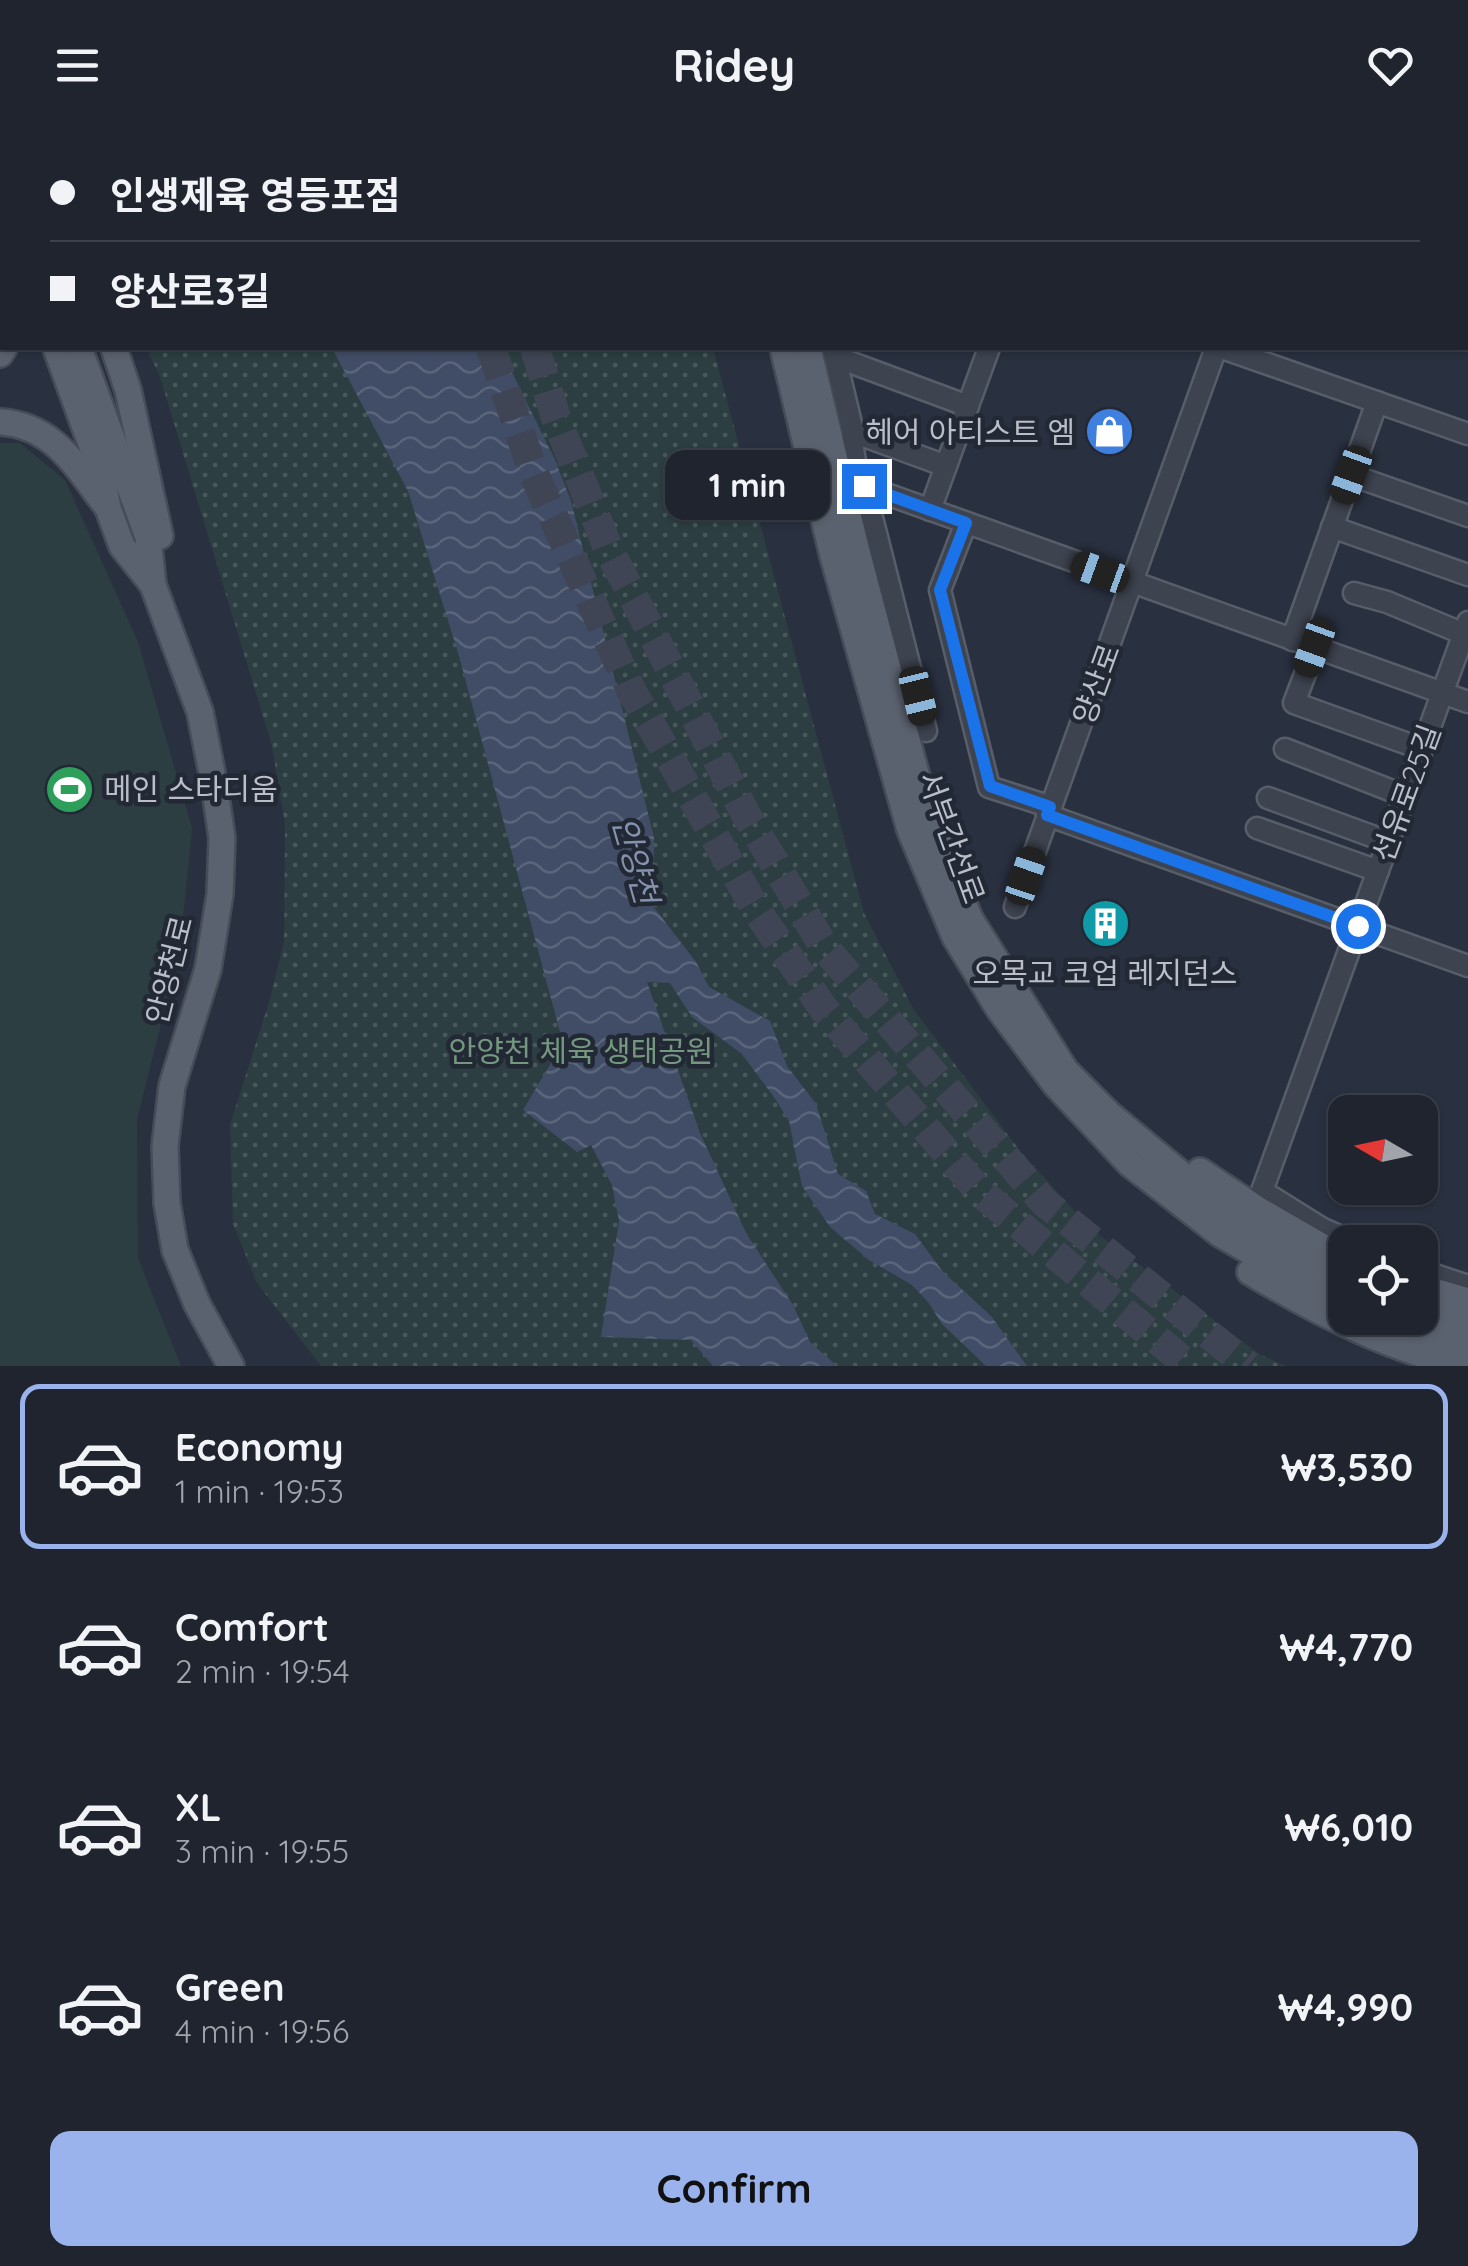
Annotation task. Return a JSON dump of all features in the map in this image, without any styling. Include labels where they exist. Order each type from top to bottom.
[{"type":"main road","name":"안양천로","points":[[57,350],[122,546],[153,585]]},
{"type":"main road","name":"안양천로","points":[[79,350],[148,536],[153,585],[200,712],[222,838],[220,894],[208,969],[172,1086],[164,1146],[167,1203],[175,1250],[197,1304],[231,1366]]},
{"type":"main road","points":[[115,350],[128,390],[161,533],[153,585]]},
{"type":"main road","name":"서부간선로","points":[[783,350],[833,556],[910,830],[955,937],[999,1009],[1130,1164],[1220,1234],[1328,1294]]},
{"type":"main road","name":"서부간선로","points":[[809,350],[927,815],[970,919],[1061,1078],[1228,1213],[1328,1268]]},
{"type":"main road","points":[[0,422],[25,426],[58,445],[108,508]]},
{"type":"main road","points":[[1328,1249],[1215,1182],[1167,1146],[1112,1095],[1061,1078],[1059,1099],[1088,1142],[1137,1191],[1238,1264],[1304,1304],[1328,1311]]},
{"type":"main road","points":[[1438,1292],[1468,1301]]},
{"type":"main road","points":[[1438,1313],[1468,1322]]},
{"type":"main road","points":[[1389,1335],[1424,1366]]},
{"type":"main road","points":[[1397,1335],[1468,1366]]},
{"type":"main road","points":[[1424,1335],[1468,1342]]},
{"type":"street","points":[[930,510],[988,350]]},
{"type":"street","name":"양산로","points":[[1016,907],[1218,350]]},
{"type":"street","points":[[1225,350],[1468,434]]},
{"type":"street","points":[[835,352],[968,406]]},
{"type":"street","points":[[835,352],[856,459],[926,731]]},
{"type":"street","points":[[1292,640],[1377,402]]},
{"type":"street","points":[[853,432],[946,466]]},
{"type":"street","points":[[1351,475],[1468,516]]},
{"type":"street","points":[[864,486],[1468,702]]},
{"type":"street","points":[[966,523],[940,590],[990,786],[1468,966]]},
{"type":"street","points":[[1332,527],[1468,575]]},
{"type":"street","points":[[1354,593],[1466,628]]},
{"type":"street","name":"선유로25길","points":[[1328,1230],[1262,1191],[1466,628]]},
{"type":"street","points":[[1314,648],[1294,704],[1422,749]]},
{"type":"street","points":[[1285,749],[1405,796]]},
{"type":"street","points":[[1268,798],[1388,842]]},
{"type":"street","points":[[1257,828],[1378,871]]},
{"type":"street","points":[[1438,1276],[1468,1286]]},
{"type":"green space","name":"안양천 체육 생태공원","points":[[147,350],[714,350],[864,913],[914,1010],[1021,1152],[1091,1229],[1261,1355],[1286,1366],[321,1366],[257,1283],[233,1224],[230,1125],[284,941],[285,824],[272,746],[159,374]]},
{"type":"green space","points":[[0,443],[20,443],[65,480],[138,642],[192,828],[180,948],[137,1120],[138,1258],[181,1366],[0,1366]]},
{"type":"water","name":"안양천","points":[[333,350],[501,350],[571,501],[654,838],[653,906],[696,962],[709,987],[770,1021],[787,1066],[816,1104],[838,1174],[866,1191],[875,1214],[915,1234],[943,1272],[991,1316],[1027,1366],[986,1366],[942,1324],[912,1285],[869,1260],[830,1227],[802,1186],[789,1121],[776,1100],[742,1054],[692,1017],[670,983],[647,982],[700,1133],[746,1233],[793,1305],[810,1342],[837,1366],[713,1366],[691,1340],[601,1337],[619,1221],[612,1185],[591,1145],[577,1152],[523,1110],[563,1043],[459,656],[408,491]]},
{"type":"tunnel","points":[[492,350],[534,474],[631,690],[757,911],[823,1008],[980,1192],[1189,1366]]},
{"type":"tunnel","points":[[536,350],[556,418],[608,548],[745,813],[824,947],[1044,1202],[1248,1366]]},
{"type":"place","name":"헤어 아티스트 엠","points":[[1110,432]]},
{"type":"place","name":"메인 스타디움","points":[[69,789]]},
{"type":"place","name":"오목교 코업 레지던스","points":[[1105,924]]},
{"type":"route","points":[[864,486],[966,523],[940,590],[990,786],[1050,807],[1047,815],[1358,926]]}]
